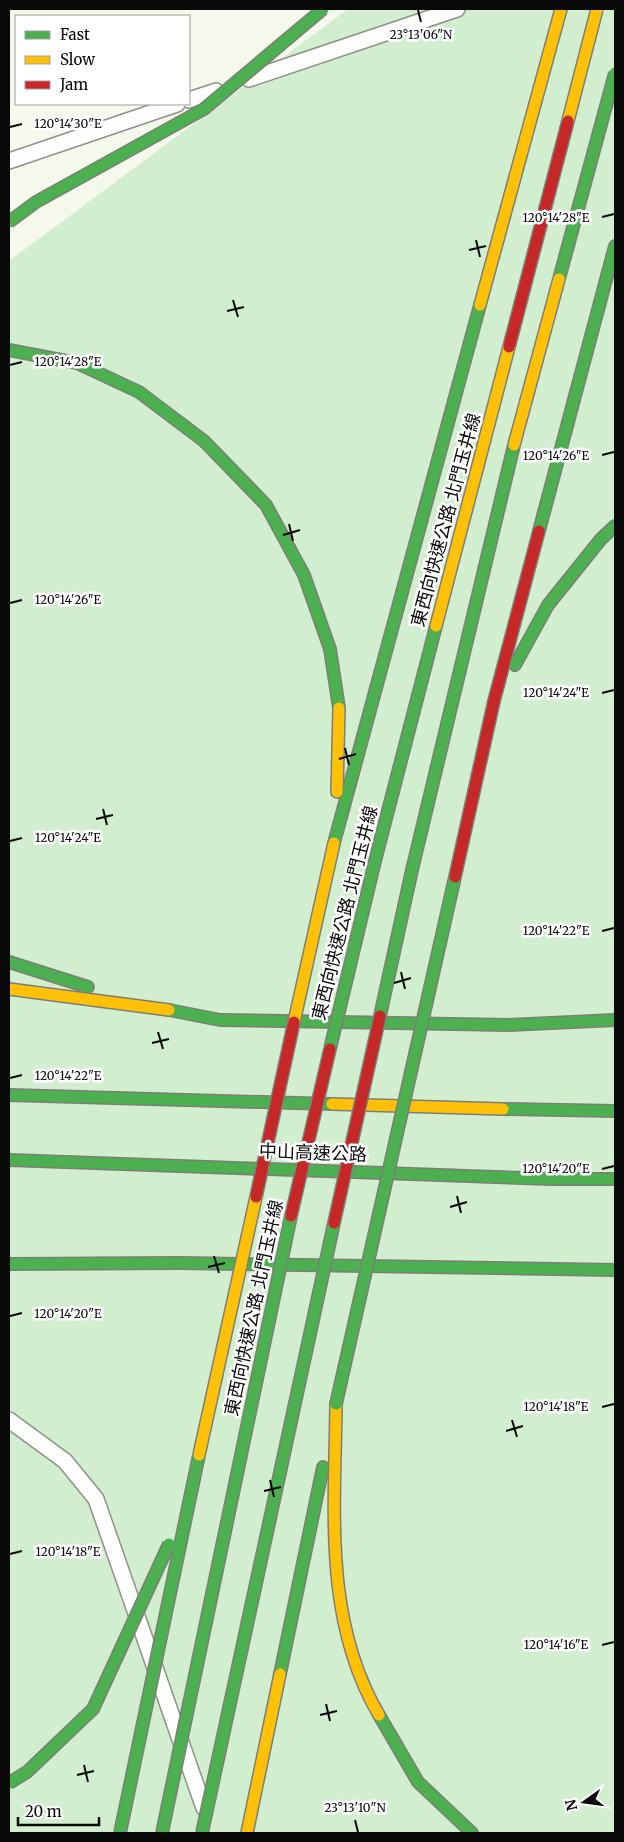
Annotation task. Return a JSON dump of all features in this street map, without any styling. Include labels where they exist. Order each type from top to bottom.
[{"type":"highway","points":[[9,222],[36,202],[204,109],[323,9]]},
{"type":"highway","points":[[120,1833],[189,1499],[334,843],[561,9]]},
{"type":"highway","name":"東西向快速公路 北門玉井線","points":[[162,1833],[306,1146],[375,862],[597,9]]},
{"type":"highway","points":[[202,1833],[242,1640],[430,794],[502,490],[615,73]]},
{"type":"highway","points":[[247,1833],[336,1404],[494,701],[615,246]]},
{"type":"highway","points":[[9,350],[76,363],[138,392],[204,441],[266,505],[304,575],[330,649],[340,715],[334,843]]},
{"type":"highway","points":[[494,701],[548,604],[601,539],[615,526]]},
{"type":"highway","points":[[9,962],[151,1007]]},
{"type":"highway","points":[[9,989],[151,1007],[220,1020],[509,1024],[615,1020]]},
{"type":"highway","points":[[9,1095],[557,1111],[615,1111]]},
{"type":"highway","name":"中山高速公路","points":[[9,1160],[551,1179],[615,1179]]},
{"type":"highway","points":[[9,1264],[179,1264],[615,1270]]},
{"type":"highway","points":[[566,1270],[599,1282]]},
{"type":"highway","points":[[336,1404],[334,1558],[343,1622],[369,1698],[418,1782],[472,1833]]},
{"type":"highway","points":[[9,1783],[27,1772],[93,1709],[189,1499]]},
{"type":"lane","points":[[190,100],[457,9]]},
{"type":"lane","points":[[9,161],[174,105]]},
{"type":"lane","points":[[9,1420],[65,1461],[96,1499],[212,1833]]},
{"type":"green space","points":[[348,9],[615,9],[615,1833],[9,1833],[9,261]]},
{"type":"traffic: fast","points":[[9,222],[36,202],[204,109],[323,9]]},
{"type":"traffic: fast","points":[[559,279],[615,73]]},
{"type":"traffic: fast","points":[[539,531],[615,246]]},
{"type":"traffic: fast","points":[[334,843],[480,305]]},
{"type":"traffic: fast","points":[[9,350],[77,363],[139,392],[204,441],[266,505],[304,575],[330,649],[339,708]]},
{"type":"traffic: fast","points":[[380,1016],[412,870],[514,445]]},
{"type":"traffic: fast","points":[[515,665],[548,605],[601,539],[615,526]]},
{"type":"traffic: fast","points":[[330,1049],[375,861],[436,626]]},
{"type":"traffic: fast","points":[[336,1404],[455,877]]},
{"type":"traffic: fast","points":[[9,962],[88,987]]},
{"type":"traffic: fast","points":[[169,1010],[220,1020],[509,1025],[615,1020]]},
{"type":"traffic: fast","points":[[9,1095],[332,1104]]},
{"type":"traffic: fast","points":[[503,1109],[615,1111]]},
{"type":"traffic: fast","points":[[9,1160],[551,1179],[615,1179]]},
{"type":"traffic: fast","points":[[162,1833],[291,1216]]},
{"type":"traffic: fast","points":[[202,1833],[334,1223]]},
{"type":"traffic: fast","points":[[9,1264],[179,1263],[615,1270]]},
{"type":"traffic: fast","points":[[120,1833],[199,1455]]},
{"type":"traffic: fast","points":[[280,1674],[323,1467]]},
{"type":"traffic: fast","points":[[9,1783],[27,1772],[93,1709],[169,1544]]},
{"type":"traffic: fast","points":[[379,1715],[418,1782],[472,1833]]},
{"type":"traffic: slow","points":[[480,305],[561,9]]},
{"type":"traffic: slow","points":[[568,121],[597,9]]},
{"type":"traffic: slow","points":[[514,445],[559,279]]},
{"type":"traffic: slow","points":[[436,626],[509,347]]},
{"type":"traffic: slow","points":[[337,792],[339,708]]},
{"type":"traffic: slow","points":[[294,1022],[334,843]]},
{"type":"traffic: slow","points":[[9,989],[169,1010]]},
{"type":"traffic: slow","points":[[332,1104],[503,1109]]},
{"type":"traffic: slow","points":[[199,1455],[256,1197]]},
{"type":"traffic: slow","points":[[336,1404],[334,1523],[341,1603],[349,1641],[361,1679],[379,1715]]},
{"type":"traffic: slow","points":[[247,1833],[280,1674]]},
{"type":"traffic: jam","points":[[509,347],[568,121]]},
{"type":"traffic: jam","points":[[494,701],[539,531]]},
{"type":"traffic: jam","points":[[455,877],[494,701]]},
{"type":"traffic: jam","points":[[334,1223],[380,1016]]},
{"type":"traffic: jam","points":[[256,1197],[294,1022]]},
{"type":"traffic: jam","points":[[291,1216],[330,1049]]}]
